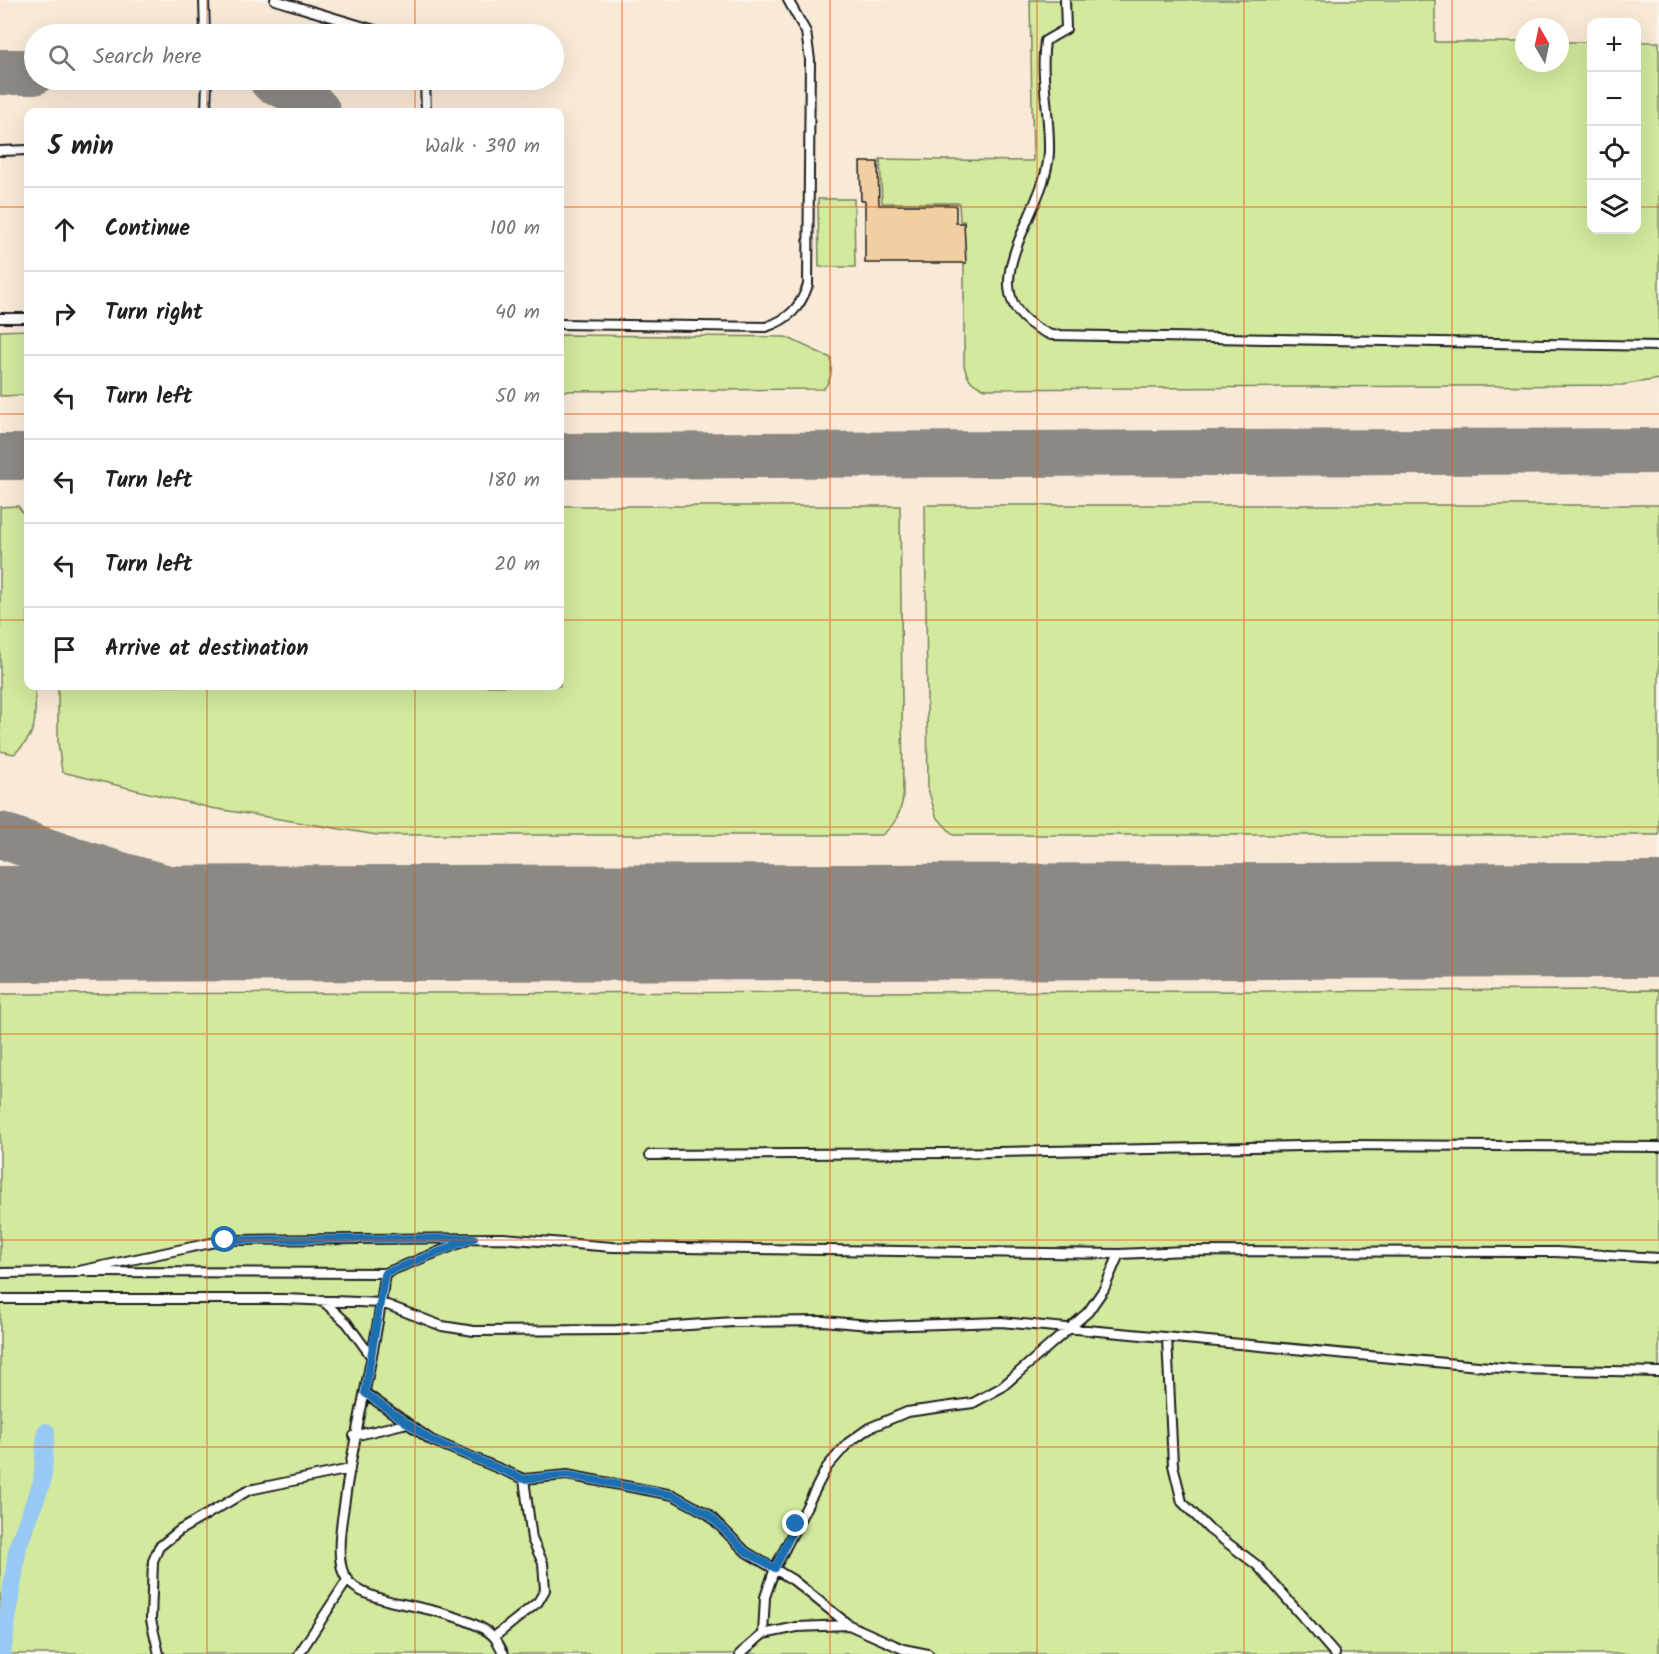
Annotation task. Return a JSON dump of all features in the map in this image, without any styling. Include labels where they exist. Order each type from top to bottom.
[{"type":"lane","points":[[204,0],[205,24]]},
{"type":"lane","points":[[275,0],[355,24]]},
{"type":"lane","points":[[564,324],[766,327],[792,315],[803,300],[808,285],[810,60],[806,32],[788,0]]},
{"type":"lane","points":[[1065,0],[1066,28],[1045,40],[1042,57],[1049,152],[1044,184],[1014,249],[1009,286],[1014,309],[1034,327],[1051,335],[1659,346]]},
{"type":"lane","points":[[206,108],[207,90]]},
{"type":"lane","points":[[425,90],[426,108]]},
{"type":"lane","points":[[0,151],[24,150]]},
{"type":"lane","points":[[0,318],[24,318]]},
{"type":"lane","points":[[650,1155],[957,1153],[1350,1145],[1659,1147]]},
{"type":"lane","points":[[0,1273],[385,1273],[474,1238]]},
{"type":"lane","points":[[74,1272],[225,1240],[474,1238],[612,1246],[1119,1254],[1186,1251],[1556,1252],[1659,1258]]},
{"type":"lane","points":[[763,1634],[765,1597],[775,1568],[827,1467],[848,1443],[869,1428],[907,1412],[973,1402],[1002,1387],[1088,1312],[1104,1289],[1119,1254]]},
{"type":"lane","points":[[385,1273],[365,1393],[354,1436],[340,1535],[342,1570],[353,1586],[372,1597],[447,1614],[494,1637],[504,1654]]},
{"type":"lane","points":[[0,1299],[322,1300],[381,1303],[442,1326],[474,1331],[617,1330],[733,1322],[823,1321],[881,1326],[1002,1322],[1510,1369],[1659,1372]]},
{"type":"lane","points":[[322,1300],[347,1323],[371,1356]]},
{"type":"lane","points":[[1167,1338],[1173,1465],[1182,1502],[1209,1529],[1258,1566],[1335,1654]]},
{"type":"lane","points":[[365,1393],[431,1440],[524,1479],[567,1475],[673,1495],[708,1514],[746,1552],[775,1568],[849,1625],[903,1649],[928,1654]]},
{"type":"lane","points":[[354,1436],[407,1424]]},
{"type":"lane","points":[[159,1654],[151,1620],[153,1561],[159,1547],[180,1530],[249,1490],[350,1469]]},
{"type":"lane","points":[[494,1637],[538,1602],[545,1590],[543,1563],[532,1539],[524,1479]]},
{"type":"lane","points":[[299,1654],[348,1579]]},
{"type":"lane","points":[[740,1654],[763,1634],[797,1627],[849,1625]]},
{"type":"shaded area","points":[[0,0],[1659,0],[1659,1654],[0,1654]]},
{"type":"green space","points":[[1030,0],[1435,0],[1435,42],[1515,42],[1515,72],[1569,72],[1569,42],[1587,42],[1587,234],[1641,234],[1641,42],[1659,42],[1659,379],[1622,385],[986,389],[977,386],[969,378],[964,365],[964,221],[960,221],[959,203],[882,203],[880,159],[1033,161]]},
{"type":"green space","points":[[818,199],[854,199],[855,267],[819,267]]},
{"type":"green space","points":[[24,330],[24,395],[0,396],[0,331]]},
{"type":"green space","points":[[564,335],[786,337],[831,358],[831,375],[823,389],[564,391]]},
{"type":"green space","points":[[925,505],[1659,505],[1659,835],[953,835],[936,816],[928,789]]},
{"type":"green space","points":[[18,506],[24,514],[24,690],[35,690],[32,731],[14,754],[0,751],[0,507]]},
{"type":"green space","points":[[564,506],[900,506],[903,798],[896,819],[882,835],[377,835],[211,808],[62,772],[58,743],[58,690],[564,690]]},
{"type":"green space","points":[[1659,990],[1659,1654],[0,1654],[0,994]]},
{"type":"building","points":[[860,162],[878,162],[879,205],[956,205],[956,223],[964,223],[966,263],[865,263],[865,201],[861,201]]},
{"type":"waterway","points":[[2,1654],[18,1546],[42,1482],[46,1432]]},
{"type":"taxiway","points":[[0,72],[24,72]]},
{"type":"taxiway","points":[[293,90],[302,94],[314,108]]},
{"type":"taxiway","points":[[564,456],[1659,451]]},
{"type":"taxiway","points":[[0,457],[24,457]]},
{"type":"taxiway","points":[[0,835],[138,880],[245,905],[328,915],[467,923]]},
{"type":"runway","points":[[0,924],[1659,920]]},
{"type":"route","points":[[225,1240],[474,1238],[385,1273],[365,1393],[431,1440],[524,1479],[567,1475],[673,1495],[708,1514],[746,1552],[775,1568],[796,1524]]}]
